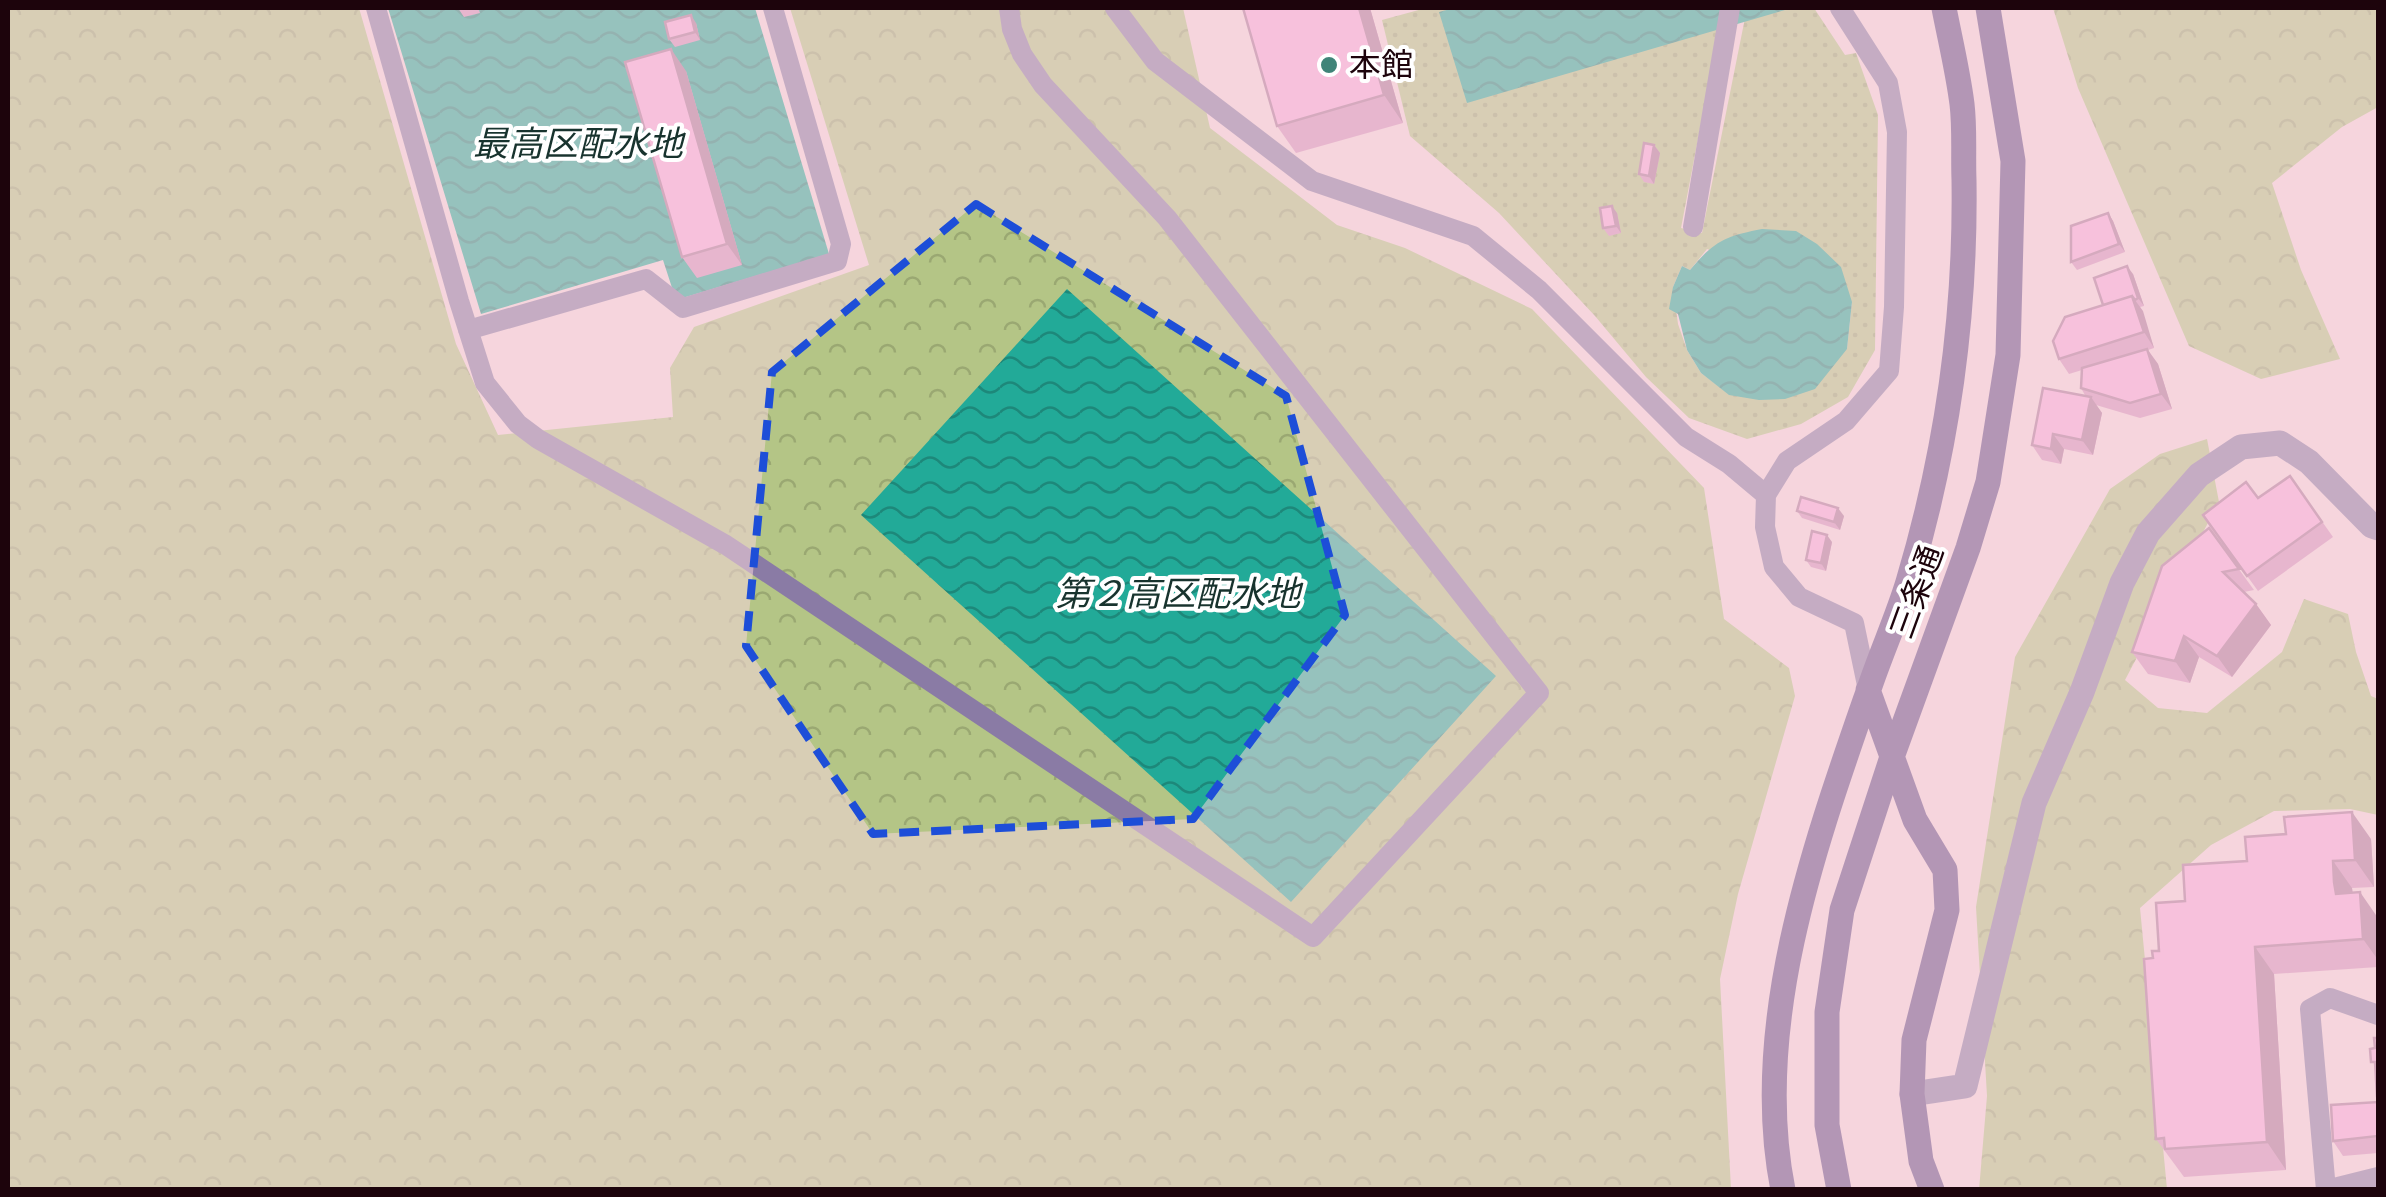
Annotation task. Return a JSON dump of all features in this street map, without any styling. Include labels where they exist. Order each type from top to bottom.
[{"type":"main road","name":"三条通","points":[[1784,1190],[1778,1165],[1773,1064],[1784,980],[1810,872],[1868,690],[1907,585],[1949,411],[1962,295],[1962,106],[1944,8]]},
{"type":"main road","name":"三条通","points":[[1839,1190],[1827,1125],[1827,1012],[1842,910],[1988,482],[2008,355],[2014,161],[1988,8]]},
{"type":"main road","points":[[1868,690],[1915,820],[1945,870],[1947,910],[1914,1040],[1912,1094],[1921,1161],[1932,1190]]},
{"type":"street","points":[[1912,1094],[1965,1086],[2034,803],[2082,692],[2122,582],[2148,533],[2199,476],[2241,447],[2280,443],[2309,462],[2378,528]]},
{"type":"lane","points":[[376,8],[485,383],[518,424],[538,440],[726,545],[1313,936],[1539,693],[1167,218],[1044,86],[1022,54],[1012,30],[1009,8]]},
{"type":"lane","points":[[468,330],[646,279],[683,308],[838,261],[841,244],[773,8]]},
{"type":"lane","points":[[1115,8],[1156,61],[1312,181],[1474,236],[1540,290],[1686,438],[1730,464],[1766,496]]},
{"type":"lane","points":[[1693,227],[1730,8]]},
{"type":"lane","points":[[1840,8],[1888,84],[1897,132],[1889,371],[1846,421],[1787,461],[1766,496],[1765,527],[1774,567],[1799,597],[1854,624],[1868,690]]},
{"type":"lane","points":[[2378,1014],[2330,998],[2310,1008],[2326,1190],[2378,1177]]},
{"type":"highlighted area","points":[[976,204],[1286,396],[1345,615],[1193,819],[873,834],[746,646],[772,372]]},
{"type":"green space","points":[[8,8],[359,8],[456,344],[498,435],[673,417],[670,368],[694,327],[869,265],[790,8],[1183,8],[1210,128],[1337,225],[1405,248],[1532,309],[1704,488],[1724,619],[1789,668],[1795,696],[1738,894],[1720,979],[1731,1189],[8,1189]]},
{"type":"green space","points":[[1426,8],[1723,8],[1681,228],[1702,233],[1747,8],[1814,8],[1845,55],[1856,53],[1878,115],[1875,350],[1848,397],[1801,424],[1747,439],[1689,418],[1646,377],[1499,213],[1410,136],[1382,20]],"holes":[[[1707,249],[1852,302],[1847,349],[1730,395],[1701,373],[1687,350],[1678,324],[1673,287],[1682,266],[1690,270]]]},
{"type":"green space","points":[[2053,8],[2378,8],[2378,107],[2342,127],[2272,183],[2301,270],[2340,359],[2261,379],[2189,346],[2078,88]]},
{"type":"green space","points":[[2207,439],[2219,502],[2125,680],[2158,708],[2207,713],[2282,652],[2304,599],[2348,614],[2371,696],[2378,699],[2378,815],[2350,809],[2274,811],[2211,845],[2140,908],[2167,1189],[1979,1190],[1987,1096],[1976,907],[2015,657],[2110,489],[2160,454]]},
{"type":"water","name":"最高区配水地","points":[[388,8],[755,8],[829,254],[676,300],[663,260],[481,314]]},
{"type":"water","points":[[1454,8],[1792,8],[1467,103],[1439,12]]},
{"type":"water","points":[[1762,229],[1796,231],[1817,244],[1841,267],[1852,302],[1847,349],[1815,389],[1785,399],[1729,395],[1701,373],[1687,350],[1678,314],[1669,309],[1682,266],[1690,270],[1722,241]]},
{"type":"water","name":"第２高区配水地","points":[[1067,289],[1496,676],[1291,902],[861,515]]},
{"type":"building","name":"本館","points":[[1243,8],[1359,8],[1384,95],[1277,126]]},
{"type":"building","points":[[691,15],[695,32],[669,39],[665,22]]},
{"type":"building","points":[[671,49],[727,244],[682,257],[625,62]]},
{"type":"building","points":[[1644,143],[1654,145],[1649,176],[1639,174]]},
{"type":"building","points":[[1612,206],[1616,226],[1603,228],[1600,208]]},
{"type":"building","points":[[2108,213],[2119,244],[2071,262],[2071,226]]},
{"type":"building","points":[[2127,266],[2138,298],[2132,296],[2103,305],[2094,278]]},
{"type":"building","points":[[2132,296],[2144,332],[2059,359],[2053,341],[2065,317]]},
{"type":"building","points":[[2147,349],[2161,394],[2130,403],[2081,388],[2082,368]]},
{"type":"building","points":[[2043,388],[2091,397],[2082,440],[2053,434],[2051,449],[2032,445]]},
{"type":"building","points":[[2290,476],[2322,522],[2247,576],[2203,515],[2246,482],[2258,498]]},
{"type":"building","points":[[1801,497],[1838,508],[1834,522],[1797,511]]},
{"type":"building","points":[[2209,528],[2239,569],[2223,572],[2256,604],[2217,656],[2184,636],[2175,661],[2132,652],[2162,566]]},
{"type":"building","points":[[1812,531],[1827,535],[1821,563],[1806,560]]},
{"type":"building","points":[[2352,812],[2355,860],[2333,861],[2334,882],[2336,894],[2360,892],[2363,939],[2255,947],[2267,1142],[2165,1149],[2164,1138],[2156,1139],[2144,959],[2153,958],[2152,951],[2159,951],[2156,903],[2185,901],[2183,865],[2247,861],[2245,837],[2286,834],[2284,817]]},
{"type":"building","points":[[2374,1038],[2378,1038],[2378,1096],[2370,1049],[2375,1048]]},
{"type":"building","points":[[2378,1102],[2378,1136],[2333,1141],[2331,1105]]},
{"type":"place","name":"本館","points":[[1329,65]]}]
